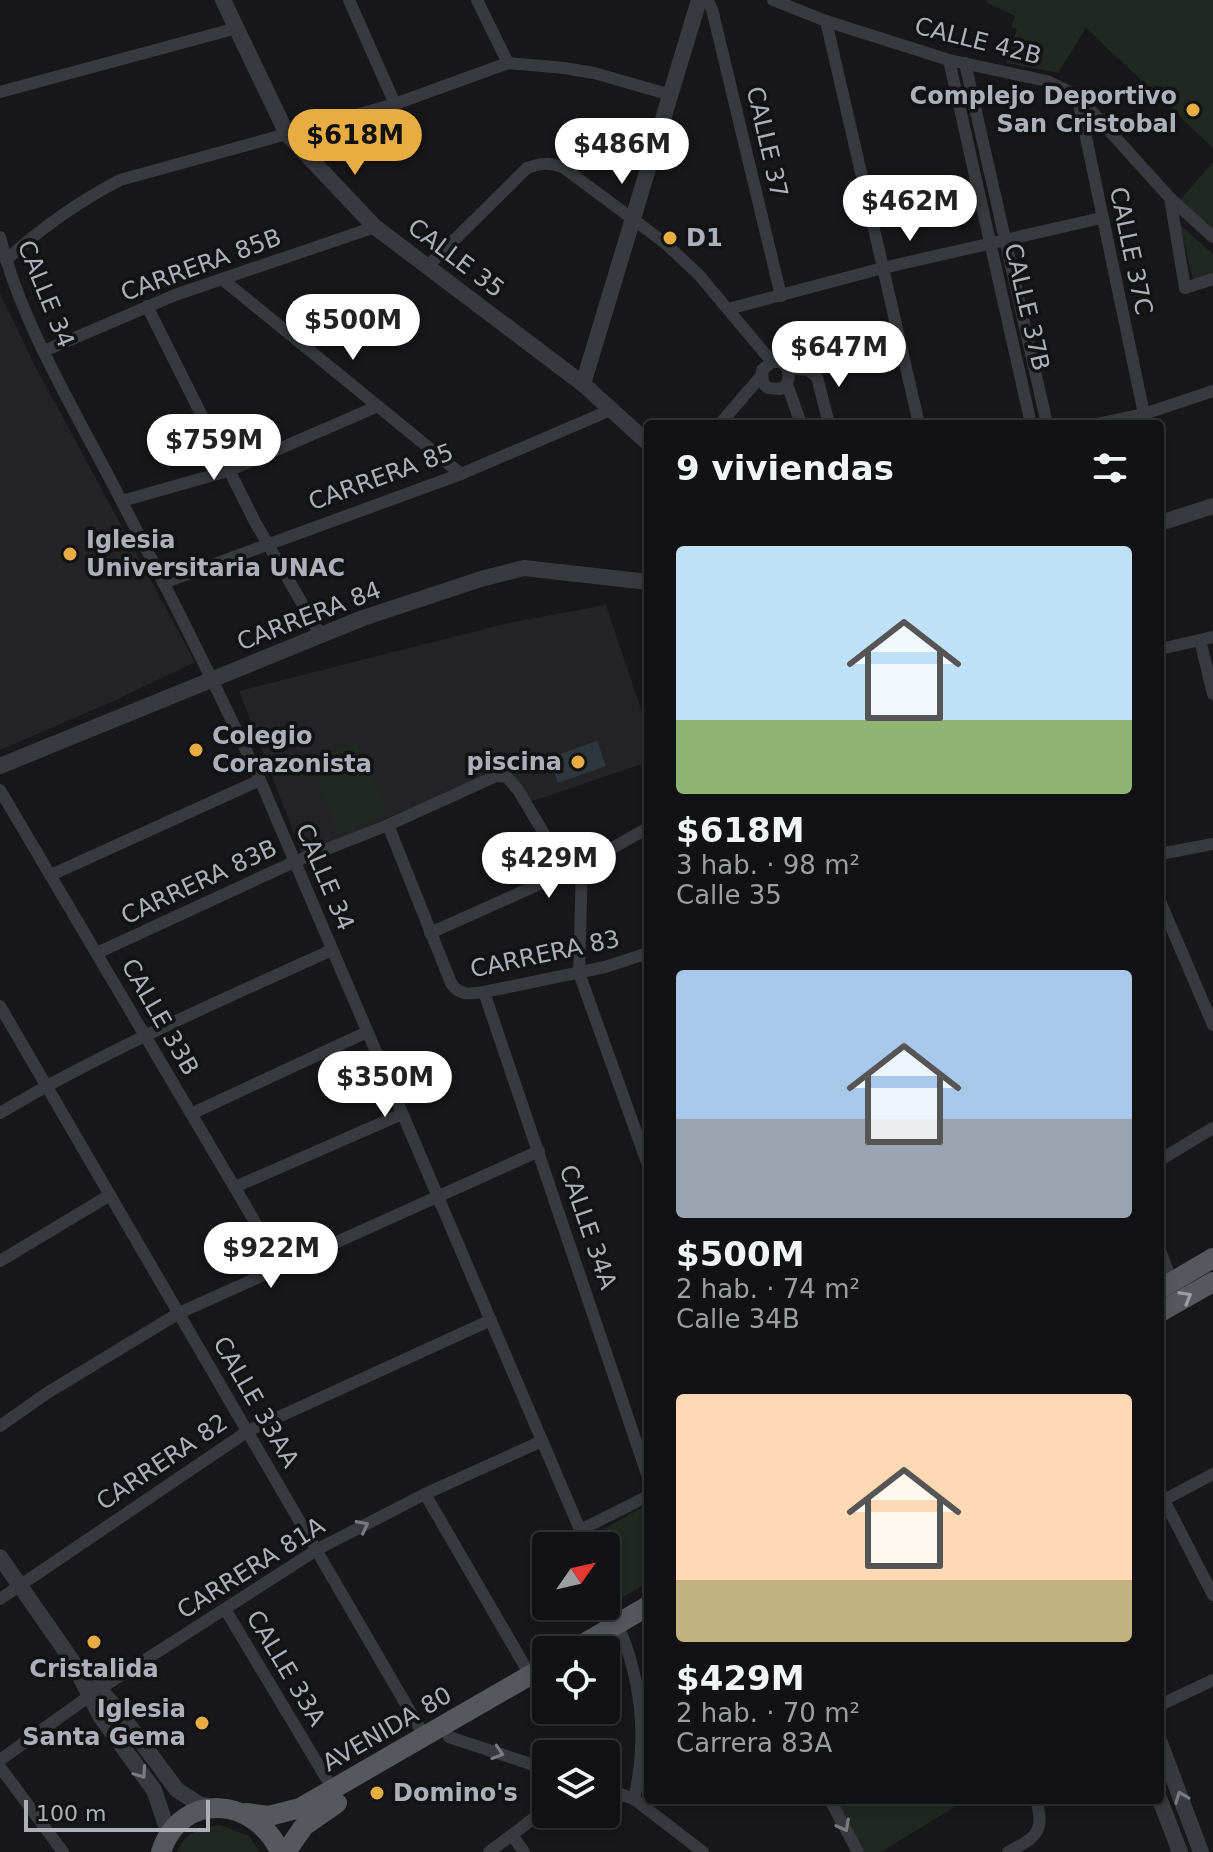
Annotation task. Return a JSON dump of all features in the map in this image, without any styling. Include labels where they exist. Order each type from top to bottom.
[{"type":"main road","points":[[1166,1285],[1213,1258]]},
{"type":"main road","points":[[1164,1310],[1213,1282]]},
{"type":"main road","points":[[613,1636],[644,1609]]},
{"type":"main road","points":[[605,1636],[644,1621]]},
{"type":"main road","name":"AVENIDA 80","points":[[213,1808],[230,1808],[269,1816],[300,1808],[532,1679]]},
{"type":"main road","name":"AVENIDA 80","points":[[283,1852],[316,1816],[449,1737],[532,1680]]},
{"type":"main road","points":[[165,1843],[185,1818],[213,1808]]},
{"type":"main road","points":[[246,1813],[260,1822],[283,1852]]},
{"type":"street","name":"CALLE 35","points":[[223,0],[287,134],[375,227],[583,384],[644,439]]},
{"type":"street","points":[[349,0],[395,104]]},
{"type":"street","points":[[477,0],[508,63]]},
{"type":"street","points":[[583,384],[699,0]]},
{"type":"street","name":"CALLE 37","points":[[707,0],[712,9],[781,296]]},
{"type":"street","name":"CALLE 42B","points":[[773,0],[826,21],[949,60],[1047,81],[1078,96],[1170,198],[1213,237]]},
{"type":"street","points":[[826,21],[918,420]]},
{"type":"street","points":[[0,92],[237,28]]},
{"type":"street","name":"CALLE 37B","points":[[949,60],[1030,420]]},
{"type":"street","points":[[6,260],[34,234],[91,195],[120,180],[395,104],[508,63],[594,73],[671,95]]},
{"type":"street","name":"CALLE 37B","points":[[965,63],[1046,420]]},
{"type":"street","name":"CALLE 37C","points":[[1078,96],[1144,414]]},
{"type":"street","points":[[427,267],[527,168],[553,163],[665,243],[699,275],[772,362]]},
{"type":"street","points":[[1170,198],[1185,288],[1213,279]]},
{"type":"street","points":[[728,309],[883,268],[1101,218]]},
{"type":"street","name":"CARRERA 85B","points":[[44,351],[147,306],[375,227]]},
{"type":"street","name":"CALLE 34","points":[[0,237],[6,260],[44,351],[213,679],[260,780],[580,1530]]},
{"type":"street","points":[[222,279],[461,474]]},
{"type":"street","points":[[147,306],[228,471],[321,636]]},
{"type":"street","points":[[787,384],[774,390],[763,383],[762,370],[772,362],[781,362],[787,368],[787,384],[800,420]]},
{"type":"street","points":[[787,368],[813,373],[820,384],[828,420]]},
{"type":"street","points":[[723,420],[761,376]]},
{"type":"street","points":[[1115,420],[1144,414],[1213,391]]},
{"type":"street","points":[[122,501],[228,471],[378,406]]},
{"type":"street","name":"CARRERA 85","points":[[163,583],[461,474],[613,409]]},
{"type":"street","points":[[1164,522],[1213,506]]},
{"type":"street","name":"CARRERA 84","points":[[0,766],[321,636],[414,601],[524,568],[644,582]]},
{"type":"street","points":[[1164,648],[1207,639],[1213,694]]},
{"type":"street","name":"CARRERA 83B","points":[[97,953],[294,862],[388,825],[496,776],[507,777],[518,790],[567,872]]},
{"type":"street","points":[[51,875],[260,780]]},
{"type":"street","name":"CALLE 33B","points":[[0,790],[281,1266]]},
{"type":"street","points":[[388,825],[430,933],[582,865],[644,830]]},
{"type":"street","points":[[1164,853],[1213,844]]},
{"type":"street","points":[[582,865],[579,973],[644,1154]]},
{"type":"street","points":[[1164,910],[1213,1025]]},
{"type":"street","name":"CARRERA 83","points":[[430,933],[452,987],[463,994],[579,973],[644,954]]},
{"type":"street","points":[[0,1113],[145,1034],[332,950]]},
{"type":"street","name":"CALLE 34A","points":[[484,992],[644,1465]]},
{"type":"street","name":"CALLE 33AA","points":[[0,1006],[425,1737]]},
{"type":"street","points":[[191,1114],[367,1032]]},
{"type":"street","points":[[235,1187],[402,1114]]},
{"type":"street","points":[[1164,1158],[1213,1128]]},
{"type":"street","points":[[0,1426],[47,1393],[179,1313],[539,1151]]},
{"type":"street","points":[[0,1261],[110,1195]]},
{"type":"street","name":"CARRERA 82","points":[[0,1599],[248,1431],[491,1320]]},
{"type":"street","name":"CARRERA 81A","points":[[0,1760],[95,1693],[318,1549],[425,1494],[542,1441]]},
{"type":"street","points":[[1164,1500],[1213,1474]]},
{"type":"street","points":[[425,1494],[532,1660]]},
{"type":"street","points":[[580,1530],[644,1498]]},
{"type":"street","points":[[1164,1505],[1213,1595]]},
{"type":"street","points":[[0,1557],[95,1693],[177,1790],[199,1804],[213,1808]]},
{"type":"street","name":"CALLE 33A","points":[[225,1609],[334,1791]]},
{"type":"street","points":[[617,1620],[635,1674],[644,1721]]},
{"type":"street","points":[[1164,1703],[1213,1680]]},
{"type":"street","points":[[95,1693],[101,1717],[154,1790],[165,1843]]},
{"type":"street","points":[[634,1799],[644,1734]]},
{"type":"street","points":[[449,1737],[532,1764]]},
{"type":"street","points":[[1164,1754],[1201,1852]]},
{"type":"street","points":[[0,1767],[63,1852]]},
{"type":"street","points":[[620,1794],[634,1799],[703,1852]]},
{"type":"street","points":[[832,1804],[858,1852]]},
{"type":"street","points":[[1008,1852],[1031,1840],[1039,1829],[1041,1816],[1037,1804]]},
{"type":"street","points":[[1162,1804],[1180,1852]]},
{"type":"street","points":[[489,1852],[532,1820]]},
{"type":"street","points":[[512,1835],[524,1852]]},
{"type":"shaded area","name":"Complejo Deportivo San Cristobal","points":[[987,0],[1213,0],[1213,148],[1086,28],[1058,73],[1006,63],[1017,29],[1011,27],[1015,16],[987,3]]},
{"type":"shaded area","name":"Complejo Deportivo San Cristobal","points":[[1213,162],[1213,231],[1180,200]]},
{"type":"shaded area","points":[[1180,225],[1213,254],[1213,277],[1194,284]]},
{"type":"shaded area","points":[[0,293],[34,364],[195,662],[0,750]]},
{"type":"shaded area","name":"Colegio Corazonista","points":[[606,605],[644,718],[644,763],[530,802],[509,767],[302,854],[239,691],[508,623]]},
{"type":"shaded area","name":"piscina","points":[[597,741],[606,766],[558,783],[549,758]]},
{"type":"shaded area","points":[[357,742],[389,813],[339,835],[309,759]]},
{"type":"shaded area","points":[[644,1506],[644,1585],[620,1598],[620,1532],[599,1532]]},
{"type":"shaded area","points":[[836,1804],[959,1804],[881,1852],[862,1852]]},
{"type":"shaded area","points":[[220,1825],[249,1836],[260,1852],[177,1852],[184,1840],[194,1832]]},
{"type":"place","name":"Complejo Deportivo San Cristobal","points":[[1193,110]]},
{"type":"place","name":"D1","points":[[670,238]]},
{"type":"place","name":"Iglesia Universitaria UNAC","points":[[70,554]]},
{"type":"place","name":"Colegio Corazonista","points":[[196,750]]},
{"type":"place","name":"piscina","points":[[578,762]]},
{"type":"place","name":"Cristalida","points":[[94,1642]]},
{"type":"place","name":"Iglesia Santa Gema","points":[[202,1723]]},
{"type":"place","name":"Domino's","points":[[377,1793]]}]
